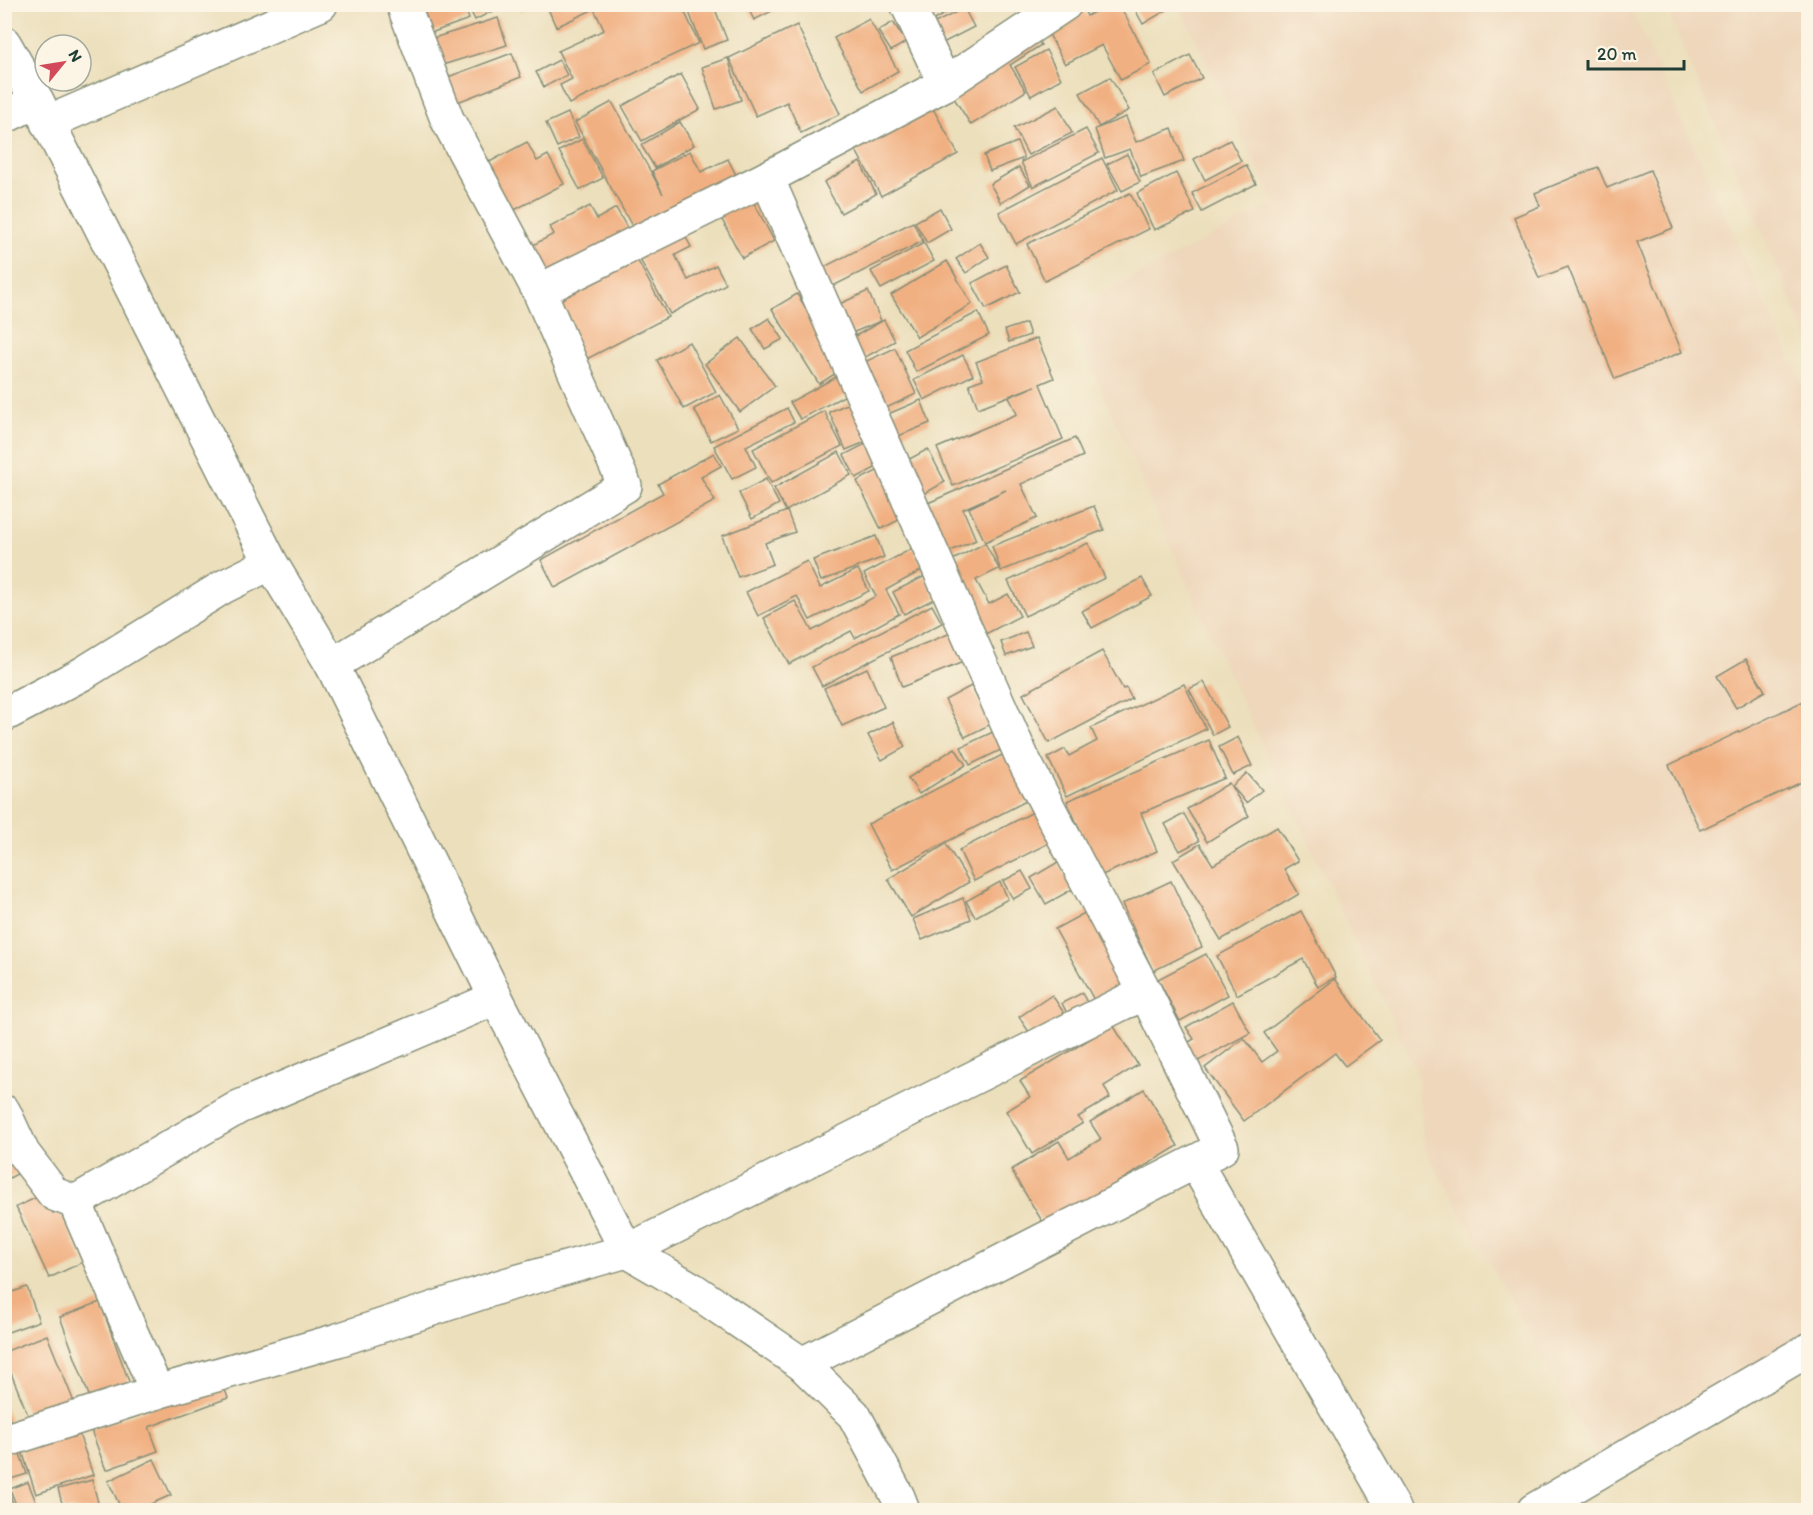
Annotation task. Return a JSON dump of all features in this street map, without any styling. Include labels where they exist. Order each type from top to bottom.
[{"type":"street","points":[[4,117],[42,112],[321,4]]},
{"type":"street","points":[[332,665],[625,486],[539,291],[447,119],[403,4]]},
{"type":"street","points":[[907,4],[945,84]]},
{"type":"street","points":[[539,291],[766,178],[945,84],[1065,4]]},
{"type":"street","points":[[4,43],[42,112],[271,563],[332,665],[496,998],[627,1251],[692,1289],[801,1364],[854,1415],[903,1510]]},
{"type":"street","points":[[766,178],[1022,757],[1146,994],[1222,1148],[801,1364]]},
{"type":"street","points":[[4,715],[82,674],[223,587],[271,563]]},
{"type":"street","points":[[4,1441],[157,1392],[338,1340],[505,1285],[627,1251],[1113,1008],[1146,994]]},
{"type":"street","points":[[75,1202],[239,1107],[496,998]]},
{"type":"street","points":[[4,1112],[23,1153],[54,1194],[75,1202],[157,1392]]},
{"type":"street","points":[[1195,1162],[1395,1510]]},
{"type":"street","points":[[1534,1510],[1809,1350]]},
{"type":"shaded area","points":[[1179,5],[1629,5],[1808,396],[1808,1333],[1597,1455],[1425,1149],[1416,1070],[1199,611],[1067,312],[1275,203]]},
{"type":"shaded area","points":[[1665,5],[1808,5],[1808,340],[1692,69]]},
{"type":"building","points":[[428,4],[464,4],[469,19],[428,34],[419,8]]},
{"type":"building","points":[[467,4],[495,4],[497,9],[475,20]]},
{"type":"building","points":[[518,4],[534,4],[521,11]]},
{"type":"building","points":[[546,4],[681,4],[699,43],[569,104],[560,85],[572,79],[558,51],[604,30],[594,9],[556,27]]},
{"type":"building","points":[[686,4],[713,4],[727,40],[703,49]]},
{"type":"building","points":[[746,4],[776,4],[778,8],[754,20]]},
{"type":"building","points":[[916,4],[962,4],[927,24]]},
{"type":"building","points":[[1081,4],[1087,16],[1109,4],[1119,4],[1151,64],[1121,80],[1102,45],[1065,64],[1042,21]]},
{"type":"building","points":[[1132,4],[1168,4],[1170,8],[1143,24]]},
{"type":"building","points":[[964,8],[974,27],[937,46],[927,27]]},
{"type":"building","points":[[498,18],[507,45],[436,67],[427,40]]},
{"type":"building","points":[[869,19],[898,71],[863,91],[834,38]]},
{"type":"building","points":[[893,22],[906,42],[891,51],[878,31]]},
{"type":"building","points":[[797,25],[840,114],[801,133],[787,102],[756,116],[729,58]]},
{"type":"building","points":[[1031,30],[1041,45],[1010,65],[1026,91],[971,125],[945,84]]},
{"type":"building","points":[[1046,50],[1061,79],[1031,96],[1015,67]]},
{"type":"building","points":[[512,53],[521,77],[450,105],[440,80]]},
{"type":"building","points":[[1190,55],[1202,78],[1165,97],[1154,74]]},
{"type":"building","points":[[728,58],[741,100],[716,109],[702,67]]},
{"type":"building","points":[[559,60],[567,75],[544,87],[536,72]]},
{"type":"building","points":[[681,74],[700,109],[642,141],[622,106]]},
{"type":"building","points":[[1110,77],[1129,110],[1099,127],[1080,93]]},
{"type":"building","points":[[612,102],[663,194],[652,171],[690,151],[701,172],[728,159],[738,179],[638,237],[575,122]]},
{"type":"building","points":[[931,105],[958,154],[881,196],[854,147]]},
{"type":"building","points":[[1058,106],[1072,133],[1028,155],[1014,128]]},
{"type":"building","points":[[568,113],[579,137],[557,147],[546,123]]},
{"type":"building","points":[[1126,117],[1136,142],[1172,128],[1184,161],[1141,177],[1130,149],[1105,158],[1095,129]]},
{"type":"building","points":[[680,122],[694,145],[655,168],[641,145]]},
{"type":"building","points":[[1086,129],[1099,153],[1033,187],[1021,162]]},
{"type":"building","points":[[582,139],[603,178],[580,190],[559,151]]},
{"type":"building","points":[[1230,140],[1241,161],[1205,180],[1194,159]]},
{"type":"building","points":[[527,142],[537,161],[548,155],[564,184],[503,216],[478,168]]},
{"type":"building","points":[[1017,142],[1024,158],[990,171],[984,155]]},
{"type":"building","points":[[1127,154],[1140,182],[1122,191],[1107,164]]},
{"type":"building","points":[[1102,158],[1118,190],[1016,244],[999,212]]},
{"type":"building","points":[[860,162],[876,194],[841,213],[824,182]]},
{"type":"building","points":[[1246,165],[1256,184],[1202,212],[1192,193]]},
{"type":"building","points":[[1019,167],[1030,185],[1001,203],[990,184]]},
{"type":"building","points":[[1598,167],[1607,188],[1650,170],[1673,228],[1637,242],[1682,352],[1615,379],[1568,267],[1539,278],[1514,217],[1540,206],[1535,193]]},
{"type":"building","points":[[1176,173],[1195,212],[1154,230],[1137,193]]},
{"type":"building","points":[[1130,193],[1149,229],[1045,281],[1027,244]]},
{"type":"building","points":[[750,195],[774,241],[742,258],[718,212]]},
{"type":"building","points":[[590,206],[597,219],[616,208],[631,235],[547,279],[529,247],[554,234],[550,227]]},
{"type":"building","points":[[940,208],[951,229],[927,243],[915,222]]},
{"type":"building","points":[[913,222],[923,241],[829,288],[820,269]]},
{"type":"building","points":[[682,230],[691,247],[675,255],[688,280],[716,265],[726,284],[670,314],[637,254]]},
{"type":"building","points":[[924,243],[934,261],[881,289],[871,271]]},
{"type":"building","points":[[980,243],[989,257],[966,273],[956,259]]},
{"type":"building","points":[[632,250],[668,317],[579,363],[545,295]]},
{"type":"building","points":[[947,261],[972,304],[917,337],[891,295]]},
{"type":"building","points":[[1006,265],[1020,292],[986,309],[972,283]]},
{"type":"building","points":[[868,291],[881,321],[847,335],[835,306]]},
{"type":"building","points":[[797,294],[844,368],[819,384],[772,309]]},
{"type":"building","points":[[978,312],[989,335],[916,372],[905,350]]},
{"type":"building","points":[[769,318],[783,339],[765,349],[752,329]]},
{"type":"building","points":[[884,320],[895,341],[856,362],[844,342]]},
{"type":"building","points":[[1026,323],[1030,335],[1009,342],[1005,330]]},
{"type":"building","points":[[740,338],[775,386],[740,412],[705,364]]},
{"type":"building","points":[[1037,338],[1054,378],[1040,384],[1063,439],[953,486],[937,448],[1017,414],[1009,397],[1035,386],[978,408],[969,384],[983,379],[976,362]]},
{"type":"building","points":[[689,342],[716,392],[684,409],[657,360]]},
{"type":"building","points":[[895,348],[916,394],[882,410],[860,364]]},
{"type":"building","points":[[963,355],[973,375],[924,400],[914,380]]},
{"type":"building","points":[[840,375],[850,393],[800,419],[790,402]]},
{"type":"building","points":[[720,395],[738,428],[711,441],[694,409]]},
{"type":"building","points":[[921,400],[930,423],[891,439],[881,417]]},
{"type":"building","points":[[854,401],[870,440],[846,450],[829,412]]},
{"type":"building","points":[[787,408],[794,422],[746,446],[756,467],[732,479],[714,446]]},
{"type":"building","points":[[824,411],[842,446],[771,483],[753,449]]},
{"type":"building","points":[[1075,438],[1083,456],[1021,484],[1037,518],[985,542],[969,508],[1006,490],[963,509],[976,540],[941,555],[919,507]]},
{"type":"building","points":[[869,442],[881,465],[856,478],[844,455]]},
{"type":"building","points":[[928,449],[945,482],[920,496],[902,463]]},
{"type":"building","points":[[839,452],[851,475],[786,511],[774,488]]},
{"type":"building","points":[[714,453],[721,466],[701,477],[715,501],[555,588],[541,560],[663,493],[658,484]]},
{"type":"building","points":[[883,468],[907,516],[881,529],[857,481]]},
{"type":"building","points":[[766,479],[779,504],[752,519],[739,493]]},
{"type":"building","points":[[1094,506],[1104,530],[1001,571],[992,546]]},
{"type":"building","points":[[787,511],[795,532],[765,543],[773,564],[738,577],[722,536]]},
{"type":"building","points":[[876,536],[884,557],[821,581],[813,560]]},
{"type":"building","points":[[985,543],[999,569],[976,580],[989,604],[1008,594],[1020,616],[980,637],[943,565]]},
{"type":"building","points":[[1088,543],[1105,578],[1025,616],[1008,581]]},
{"type":"building","points":[[913,548],[924,569],[886,590],[899,614],[855,638],[851,631],[789,664],[764,618],[795,601],[812,631],[876,596],[864,574]]},
{"type":"building","points":[[807,561],[820,588],[858,569],[869,591],[810,620],[797,596],[758,616],[746,592]]},
{"type":"building","points":[[925,576],[936,598],[904,614],[893,592]]},
{"type":"building","points":[[1142,578],[1152,596],[1092,628],[1082,611]]},
{"type":"building","points":[[932,605],[942,623],[822,686],[812,667]]},
{"type":"building","points":[[956,631],[968,660],[902,687],[891,657]]},
{"type":"building","points":[[1026,632],[1032,646],[1006,656],[1001,642]]},
{"type":"building","points":[[1102,651],[1123,689],[1126,688],[1132,699],[1049,743],[1023,694]]},
{"type":"building","points":[[1746,659],[1765,691],[1736,708],[1717,676]]},
{"type":"building","points":[[867,668],[884,707],[842,726],[824,688]]},
{"type":"building","points":[[1204,682],[1228,727],[1213,735],[1189,689]]},
{"type":"building","points":[[1184,684],[1206,729],[1067,796],[1048,758],[1065,749],[1069,756],[1097,741],[1091,728]]},
{"type":"building","points":[[971,686],[991,724],[965,737],[945,700]]},
{"type":"building","points":[[1808,699],[1808,779],[1700,830],[1669,765]]},
{"type":"building","points":[[893,722],[905,747],[882,760],[868,735]]},
{"type":"building","points":[[997,730],[1005,748],[970,765],[961,747]]},
{"type":"building","points":[[1238,737],[1252,766],[1233,775],[1219,747]]},
{"type":"building","points":[[1209,740],[1225,778],[1141,813],[1157,851],[1100,876],[1067,801]]},
{"type":"building","points":[[955,748],[966,765],[919,794],[908,778]]},
{"type":"building","points":[[1008,752],[1032,798],[892,870],[868,824]]},
{"type":"building","points":[[1247,773],[1262,790],[1246,803],[1232,786]]},
{"type":"building","points":[[1229,783],[1249,816],[1207,842],[1187,809]]},
{"type":"building","points":[[1037,810],[1053,841],[974,881],[959,850]]},
{"type":"building","points":[[1184,814],[1199,841],[1180,851],[1165,824]]},
{"type":"building","points":[[1277,827],[1298,861],[1284,869],[1299,894],[1221,940],[1173,860],[1200,844],[1213,865]]},
{"type":"building","points":[[946,844],[969,882],[911,917],[888,879]]},
{"type":"building","points":[[1058,862],[1073,889],[1046,904],[1031,878]]},
{"type":"building","points":[[1022,871],[1032,889],[1013,899],[1003,881]]},
{"type":"building","points":[[1171,881],[1202,947],[1153,971],[1122,904]]},
{"type":"building","points":[[1000,882],[1008,899],[975,917],[966,901]]},
{"type":"building","points":[[963,898],[971,919],[922,940],[913,919]]},
{"type":"building","points":[[1090,910],[1134,990],[1099,1009],[1055,929]]},
{"type":"building","points":[[1301,911],[1336,977],[1318,987],[1303,959],[1237,995],[1217,956]]},
{"type":"building","points":[[1206,954],[1228,995],[1180,1021],[1158,979]]},
{"type":"building","points":[[1335,979],[1380,1040],[1345,1066],[1335,1053],[1244,1121],[1205,1068],[1244,1038],[1262,1062],[1277,1051],[1264,1033]]},
{"type":"building","points":[[1082,993],[1093,1013],[1072,1024],[1062,1003]]},
{"type":"building","points":[[1052,995],[1068,1019],[1035,1041],[1019,1017]]},
{"type":"building","points":[[1233,1001],[1250,1033],[1189,1066],[1179,1048],[1194,1039],[1186,1027]]},
{"type":"building","points":[[1113,1025],[1138,1065],[1104,1086],[1110,1098],[1078,1117],[1083,1123],[1032,1154],[1006,1111],[1030,1097],[1020,1081]]},
{"type":"building","points":[[1144,1089],[1178,1146],[1045,1226],[1011,1170],[1059,1141],[1069,1158],[1101,1139],[1090,1122]]},
{"type":"building","points":[[4,1133],[28,1168],[4,1181]]},
{"type":"building","points":[[44,1194],[53,1213],[60,1210],[83,1262],[49,1278],[16,1207]]},
{"type":"building","points":[[4,1258],[11,1272],[4,1275]]},
{"type":"building","points":[[27,1287],[39,1321],[8,1332],[4,1321],[4,1295]]},
{"type":"building","points":[[100,1302],[131,1387],[91,1401],[60,1317]]},
{"type":"building","points":[[47,1335],[74,1402],[30,1420],[4,1352]]},
{"type":"building","points":[[222,1381],[228,1398],[149,1427],[158,1451],[106,1470],[91,1430]]},
{"type":"building","points":[[4,1406],[10,1420],[4,1422]]},
{"type":"building","points":[[78,1431],[93,1475],[36,1494],[22,1451]]},
{"type":"building","points":[[18,1448],[27,1474],[4,1481],[4,1453]]},
{"type":"building","points":[[154,1459],[171,1495],[137,1510],[122,1510],[108,1481]]},
{"type":"building","points":[[92,1480],[100,1510],[64,1510],[58,1489]]},
{"type":"building","points":[[28,1482],[38,1507],[18,1510],[10,1489]]},
{"type":"building","points":[[7,1487],[15,1510],[4,1510],[4,1488]]}]
